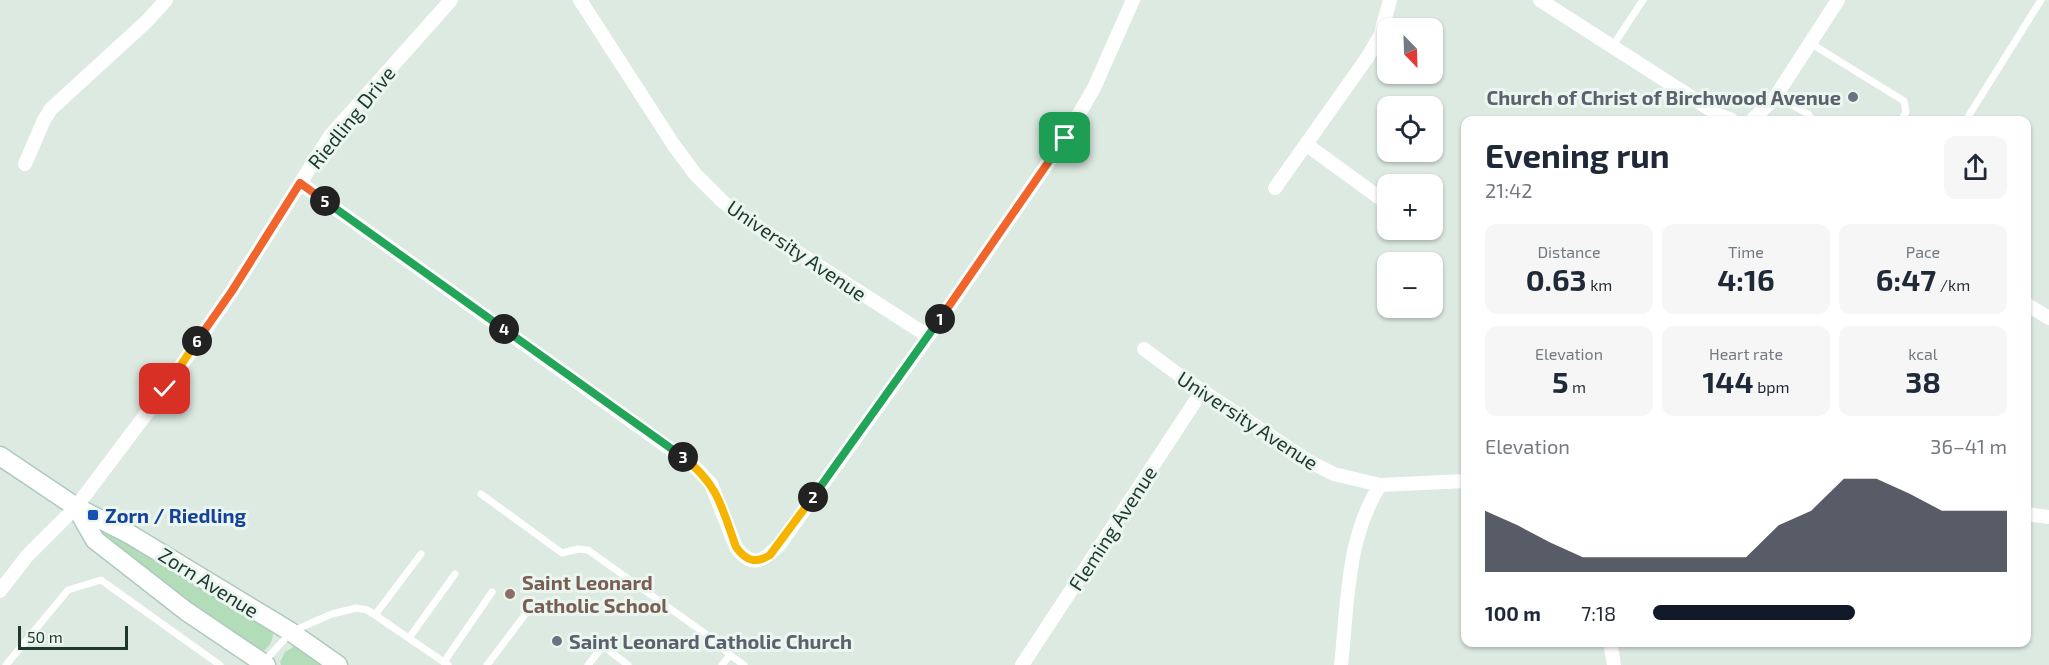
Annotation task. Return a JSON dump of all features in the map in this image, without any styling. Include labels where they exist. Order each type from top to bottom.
[{"type":"main road","points":[[0,456],[76,507]]},
{"type":"main road","name":"Zorn Avenue","points":[[76,507],[131,535],[291,633],[338,665]]},
{"type":"main road","name":"Zorn Avenue","points":[[76,507],[95,540],[186,611],[263,664]]},
{"type":"street","points":[[25,164],[51,109],[147,21],[166,0]]},
{"type":"street","name":"Riedling Drive","points":[[76,507],[165,389],[232,291],[330,136],[451,0]]},
{"type":"street","name":"University Avenue","points":[[580,0],[672,144],[695,174],[722,201],[746,219],[928,336]]},
{"type":"street","points":[[300,183],[694,466],[711,484],[736,547],[742,556],[754,561],[763,560],[780,544],[1065,138],[1094,88],[1133,0]]},
{"type":"street","points":[[1275,188],[1367,58],[1380,36],[1390,0]]},
{"type":"street","points":[[1540,0],[1722,116]]},
{"type":"street","points":[[1756,116],[1776,96],[1838,0]]},
{"type":"street","points":[[1307,145],[1377,196]]},
{"type":"street","points":[[2031,307],[2049,318]]},
{"type":"street","name":"University Avenue","points":[[1144,349],[1202,391],[1321,468],[1348,478],[1380,485],[1461,481]]},
{"type":"street","name":"Fleming Avenue","points":[[1022,665],[1202,391]]},
{"type":"street","points":[[1341,665],[1354,548],[1360,525],[1380,485]]},
{"type":"street","points":[[0,591],[27,556],[76,507]]},
{"type":"street","points":[[2031,515],[2049,517]]},
{"type":"street","points":[[1611,647],[1614,665]]},
{"type":"lane","points":[[1612,47],[1643,0]]},
{"type":"lane","points":[[1968,116],[2041,0]]},
{"type":"lane","points":[[1810,43],[1904,100],[1906,112],[1904,116]]},
{"type":"lane","points":[[1776,96],[1810,116]]},
{"type":"lane","points":[[481,494],[562,553],[578,549],[588,550],[710,637],[744,665]]},
{"type":"lane","points":[[375,615],[421,555]]},
{"type":"lane","points":[[409,638],[455,574]]},
{"type":"lane","points":[[6,665],[68,590],[101,580],[220,665]]},
{"type":"lane","points":[[263,664],[291,633],[332,614],[356,608],[367,610],[446,663],[492,592]]},
{"type":"lane","points":[[487,665],[524,616]]},
{"type":"lane","points":[[588,665],[603,646],[628,665]]},
{"type":"lane","points":[[722,665],[730,655]]},
{"type":"green space","points":[[100,526],[272,630],[273,636],[269,645],[262,652],[183,600],[97,532]]},
{"type":"green space","points":[[295,646],[304,649],[328,665],[281,665],[280,662],[285,652]]},
{"type":"place","name":"Church of Christ of Birchwood Avenue","points":[[1853,97]]},
{"type":"place","name":"Zorn / Riedling","points":[[93,515]]},
{"type":"place","name":"Saint Leonard Catholic School","points":[[510,594]]},
{"type":"place","name":"Saint Leonard Catholic Church","points":[[557,641]]},
{"type":"route","points":[[165,389],[232,291],[300,183],[694,466],[711,484],[736,547],[742,556],[754,561],[763,560],[780,544],[944,314],[1065,138]]}]
